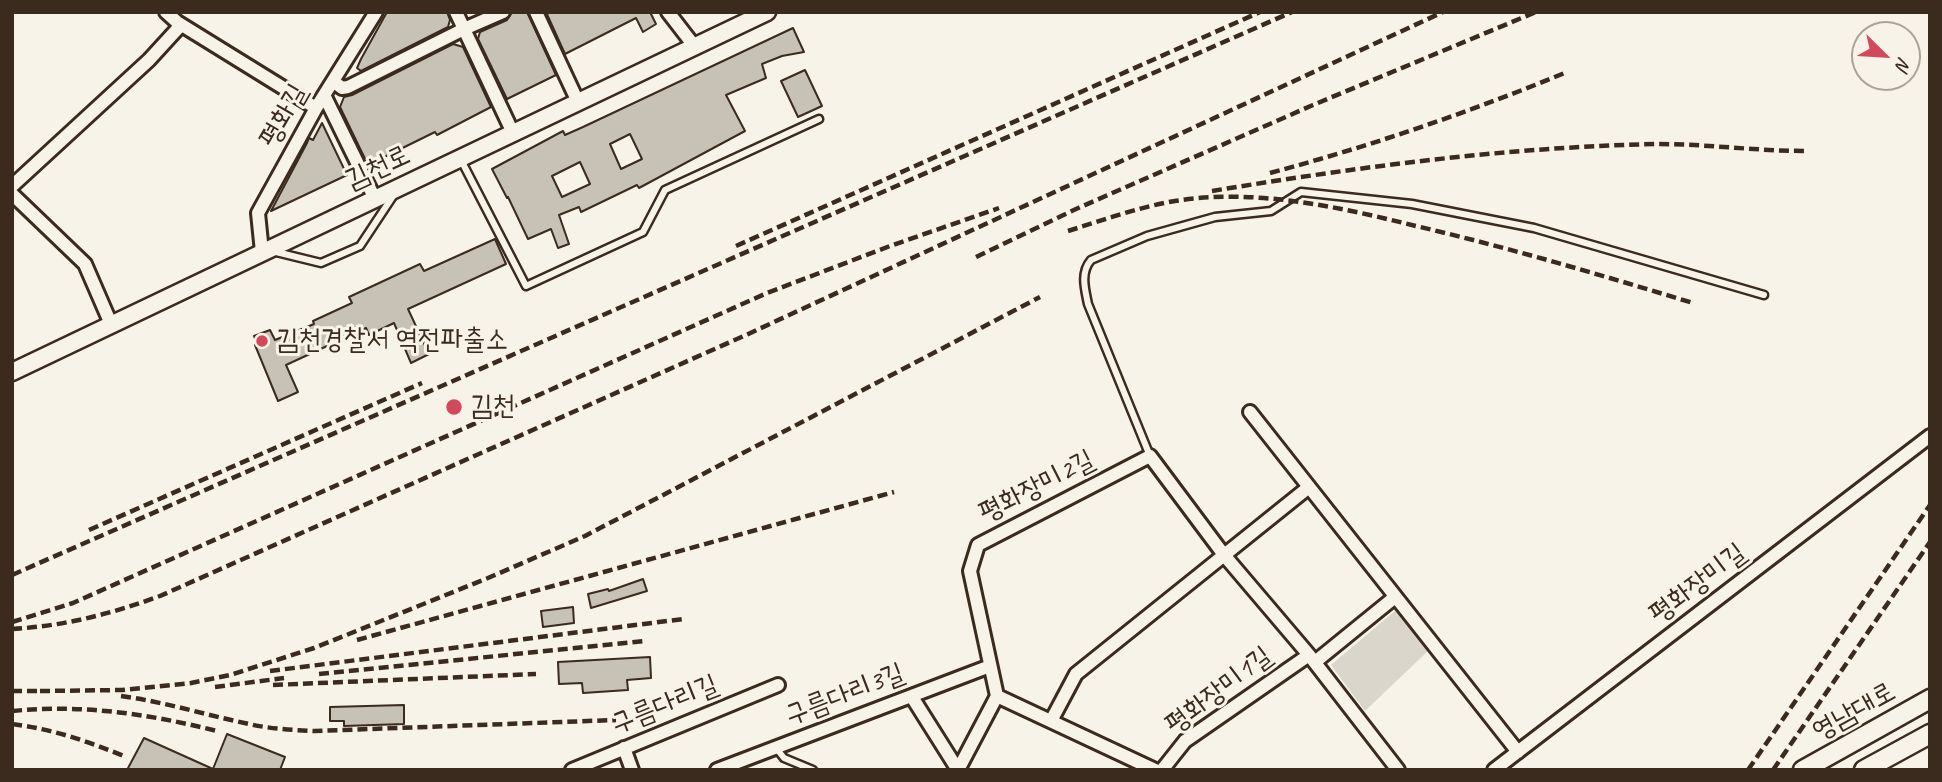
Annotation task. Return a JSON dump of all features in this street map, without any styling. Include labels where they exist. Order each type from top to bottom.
[{"type":"main road","name":"영남대로","points":[[1803,770],[1930,699]]},
{"type":"main road","name":"영남대로","points":[[1864,770],[1930,734]]},
{"type":"street","points":[[166,12],[181,25],[316,108]]},
{"type":"street","name":"평화길","points":[[264,251],[258,213],[316,108],[376,12]]},
{"type":"street","points":[[456,12],[513,133]]},
{"type":"street","points":[[333,81],[342,88],[348,87],[503,12]]},
{"type":"street","points":[[536,12],[578,102]]},
{"type":"street","points":[[668,12],[695,47]]},
{"type":"street","name":"김천로","points":[[12,372],[767,12]]},
{"type":"street","points":[[12,186],[149,60],[181,25]]},
{"type":"street","points":[[324,95],[374,199]]},
{"type":"street","points":[[12,194],[85,264],[111,324]]},
{"type":"street","points":[[1250,412],[1518,752]]},
{"type":"street","name":"평화장미길","points":[[1494,770],[1930,436]]},
{"type":"street","points":[[1150,456],[1224,555],[1312,659],[1398,770]]},
{"type":"street","name":"평화장미2길","points":[[997,696],[970,571],[978,545],[1150,456]]},
{"type":"street","points":[[1051,721],[1076,674],[1309,486]]},
{"type":"street","name":"평화장미1길","points":[[1162,770],[1185,741],[1312,659],[1395,597]]},
{"type":"street","name":"구름다리3길","points":[[717,770],[990,666]]},
{"type":"street","name":"구름다리길","points":[[572,770],[778,685]]},
{"type":"street","points":[[912,696],[958,770]]},
{"type":"street","points":[[958,770],[997,696],[1156,770]]},
{"type":"street","points":[[624,748],[632,770]]},
{"type":"street","points":[[1167,770],[1178,770]]},
{"type":"lane","points":[[460,159],[526,286],[643,232],[665,190],[819,119]]},
{"type":"lane","points":[[264,251],[321,263],[360,246],[398,187]]},
{"type":"lane","points":[[1150,456],[1087,304],[1084,278],[1086,266],[1091,260],[1147,236],[1215,217],[1271,211],[1301,192],[1412,204],[1534,228],[1763,295]]},
{"type":"lane","points":[[776,748],[784,758],[813,770]]},
{"type":"shaded area","points":[[1396,610],[1428,651],[1365,711],[1331,665]]},
{"type":"building","points":[[387,12],[447,12],[450,20],[448,27],[361,71],[357,68]]},
{"type":"building","points":[[512,12],[527,12],[556,75],[507,99],[478,39],[480,32],[507,20]]},
{"type":"building","points":[[546,12],[650,12],[656,24],[643,32],[636,18],[565,54]]},
{"type":"building","points":[[793,28],[804,52],[782,56],[762,64],[766,78],[726,95],[745,131],[639,188],[637,185],[581,212],[579,207],[559,215],[569,244],[558,248],[551,229],[528,239],[492,169],[563,131],[565,135]],"holes":[[[630,134],[642,159],[621,169],[610,144]],[[580,162],[590,184],[562,197],[552,176]]]},
{"type":"building","points":[[453,44],[463,47],[491,107],[437,135],[435,132],[368,165],[340,107],[344,97]]},
{"type":"building","points":[[805,70],[822,106],[798,117],[781,81]]},
{"type":"building","points":[[322,123],[347,175],[271,211],[309,138],[313,140]]},
{"type":"building","points":[[495,239],[506,264],[408,309],[429,354],[411,363],[394,323],[369,335],[366,328],[286,365],[298,392],[278,401],[255,345],[254,336],[270,330],[275,340],[314,324],[313,321],[352,303],[349,297],[420,264],[424,271]]},
{"type":"building","points":[[643,579],[647,591],[591,608],[588,594],[608,589],[609,591]]},
{"type":"building","points":[[573,607],[574,623],[543,627],[541,611]]},
{"type":"building","points":[[650,657],[651,678],[627,680],[628,690],[583,693],[582,683],[559,684],[558,662]]},
{"type":"building","points":[[404,705],[404,724],[344,726],[344,721],[330,721],[330,707]]},
{"type":"building","points":[[227,734],[285,757],[280,770],[127,770],[144,738],[213,769]]},
{"type":"railway","points":[[736,246],[1260,12]]},
{"type":"railway","points":[[12,575],[1292,12]]},
{"type":"railway","points":[[12,629],[87,618],[160,596],[746,335],[1443,12]]},
{"type":"railway","points":[[976,257],[1076,209],[1313,105],[1536,12]]},
{"type":"railway","points":[[1270,173],[1420,127],[1567,72]]},
{"type":"railway","points":[[1212,191],[1378,166],[1545,149],[1657,144],[1806,151]]},
{"type":"railway","points":[[1068,231],[1135,210],[1175,201],[1266,198],[1357,212],[1486,243],[1693,303]]},
{"type":"railway","points":[[12,622],[73,603],[767,293],[999,208]]},
{"type":"railway","points":[[40,691],[122,690],[191,683],[230,675],[314,648],[585,536],[1040,297]]},
{"type":"railway","points":[[89,530],[422,383]]},
{"type":"railway","points":[[357,640],[894,492]]},
{"type":"railway","points":[[1748,770],[1930,505]]},
{"type":"railway","points":[[1773,770],[1930,542]]},
{"type":"railway","points":[[270,671],[683,619]]},
{"type":"railway","points":[[319,674],[645,641]]},
{"type":"railway","points":[[273,685],[536,674]]},
{"type":"railway","points":[[215,687],[284,678]]},
{"type":"railway","points":[[12,691],[47,691]]},
{"type":"railway","points":[[121,696],[257,726],[307,731],[616,720]]},
{"type":"railway","points":[[12,711],[64,709],[116,712],[217,731]]},
{"type":"railway","points":[[12,724],[69,736],[124,756]]},
{"type":"place","name":"김천경찰서 역전파출소","points":[[262,341]]},
{"type":"place","name":"김천","points":[[454,407]]}]
